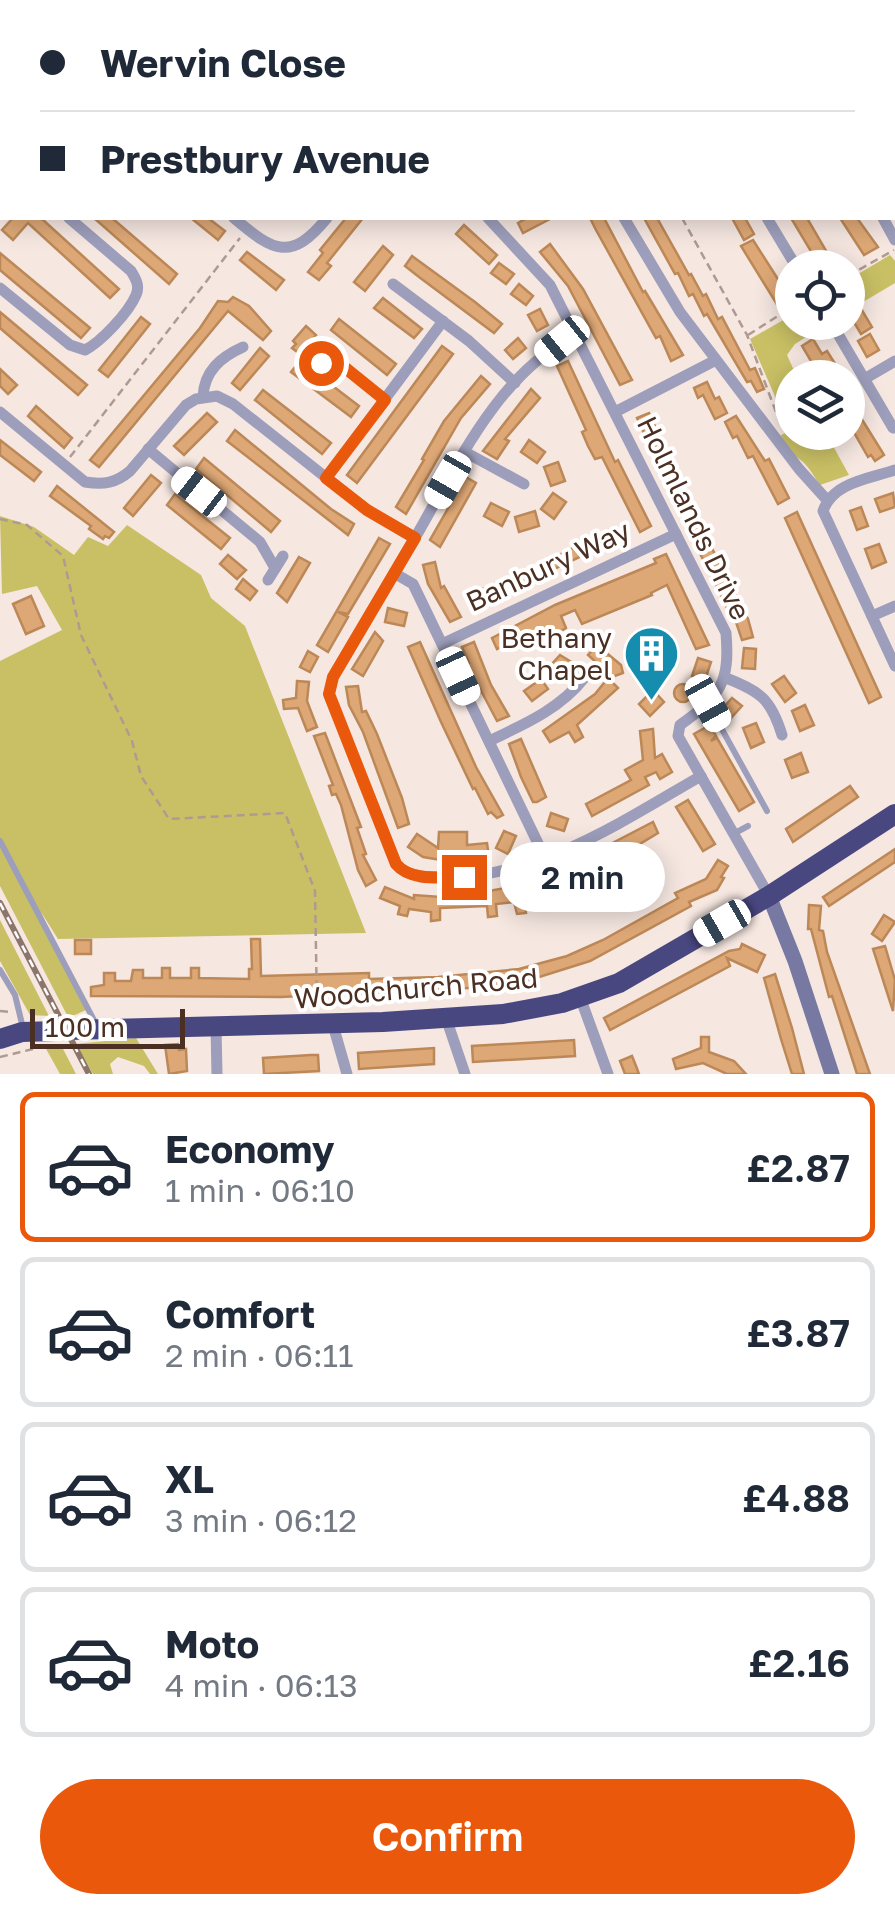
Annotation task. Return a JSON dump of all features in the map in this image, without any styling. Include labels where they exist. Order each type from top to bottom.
[{"type":"highway","name":"Woodchurch Road","points":[[25,1038],[63,1030],[333,1025],[503,1014],[580,996],[619,982],[770,896],[895,814]]},
{"type":"highway","points":[[4,1019],[25,1038]]},
{"type":"highway","points":[[0,1039],[25,1038]]},
{"type":"street","points":[[0,288],[70,345],[85,350],[99,343],[136,294],[138,281],[71,220]]},
{"type":"street","points":[[237,220],[270,244],[296,246],[308,241],[326,220]]},
{"type":"street","name":"Holmlands Drive","points":[[493,220],[550,285],[576,335],[726,633],[726,678]]},
{"type":"street","points":[[625,220],[680,312],[798,470],[828,500]]},
{"type":"street","points":[[768,220],[786,250]]},
{"type":"street","points":[[394,284],[515,383]]},
{"type":"street","points":[[326,478],[443,322]]},
{"type":"street","points":[[576,335],[562,341],[515,383],[465,452],[333,677],[329,694],[396,864],[402,872],[419,876],[464,877],[525,868],[701,776]]},
{"type":"street","points":[[842,340],[893,428]]},
{"type":"street","points":[[203,397],[206,378],[223,356],[243,347]]},
{"type":"street","points":[[328,355],[385,400]]},
{"type":"street","points":[[614,412],[716,360]]},
{"type":"street","points":[[866,378],[895,361]]},
{"type":"street","points":[[0,412],[86,482],[110,483],[130,471],[186,405],[216,396],[244,411],[367,510],[415,538]]},
{"type":"street","points":[[148,448],[260,542],[272,574],[284,556]]},
{"type":"street","points":[[465,452],[524,484]]},
{"type":"street","points":[[895,470],[840,488],[828,500],[824,512],[895,666]]},
{"type":"street","name":"Banbury Way","points":[[442,644],[676,534]]},
{"type":"street","points":[[394,573],[413,584],[546,860]]},
{"type":"street","points":[[872,616],[895,606]]},
{"type":"street","points":[[489,741],[548,712],[586,675]]},
{"type":"street","points":[[784,737],[771,705],[758,692],[726,678],[708,703],[680,724],[678,736],[770,896],[832,1074]]},
{"type":"street","points":[[580,996],[608,1074]]},
{"type":"street","points":[[446,1018],[466,1074]]},
{"type":"street","points":[[333,1025],[346,1074]]},
{"type":"street","points":[[216,1028],[218,1074]]},
{"type":"lane","points":[[708,703],[766,811]]},
{"type":"lane","points":[[734,833],[748,826]]},
{"type":"lane","points":[[0,841],[98,1029]]},
{"type":"lane","points":[[0,970],[16,995],[25,1038]]},
{"type":"path","points":[[683,220],[747,336],[775,408]]},
{"type":"path","points":[[64,466],[248,229]]},
{"type":"path","points":[[865,267],[895,250]]},
{"type":"path","points":[[747,336],[775,319]]},
{"type":"path","points":[[0,519],[27,525],[63,556],[81,636],[132,741],[141,776],[169,818],[284,813],[314,891],[317,1010]]},
{"type":"path","points":[[0,1011],[4,1019]]},
{"type":"path","points":[[0,1057],[25,1038]]},
{"type":"shaded area","points":[[890,255],[895,261],[895,283],[865,301],[865,270]]},
{"type":"shaded area","points":[[775,325],[775,340],[801,340],[787,355],[789,360],[775,360],[775,396],[750,339]]},
{"type":"shaded area","points":[[835,450],[849,475],[820,485],[805,464],[789,451]]},
{"type":"shaded area","points":[[0,516],[34,527],[74,555],[88,537],[108,546],[127,525],[201,575],[211,598],[245,626],[366,933],[58,939],[41,912],[86,1010],[67,1015],[0,886],[0,661],[62,630],[37,586],[2,594]]},
{"type":"shaded area","points":[[0,920],[49,1016],[30,1015],[0,961]]},
{"type":"shaded area","points":[[136,1038],[158,1074],[150,1074],[144,1066],[118,1057],[110,1064],[113,1074],[93,1074],[75,1044]]},
{"type":"shaded area","points":[[61,1045],[76,1074],[60,1074],[45,1047]]},
{"type":"building","points":[[11,220],[43,220],[119,289],[110,298],[28,223],[13,240],[2,230]]},
{"type":"building","points":[[96,220],[114,220],[177,274],[169,284]]},
{"type":"building","points":[[193,220],[211,220],[225,231],[218,240]]},
{"type":"building","points":[[344,220],[361,220],[327,263],[331,266],[319,280],[308,272],[323,253],[320,250]]},
{"type":"building","points":[[523,220],[548,220],[523,233],[518,223]]},
{"type":"building","points":[[591,220],[605,220],[643,292],[683,355],[671,361]]},
{"type":"building","points":[[645,220],[658,220],[689,275],[703,296],[706,294],[718,319],[722,317],[750,370],[755,368],[764,389],[757,392],[751,381],[747,382],[707,314],[704,316],[693,294],[689,296],[678,273],[675,274]]},
{"type":"building","points":[[733,220],[746,220],[754,234],[744,240]]},
{"type":"building","points":[[792,220],[808,220],[826,250],[810,250]]},
{"type":"building","points":[[841,220],[858,220],[878,247],[865,254]]},
{"type":"building","points":[[464,225],[497,255],[489,264],[456,234]]},
{"type":"building","points":[[753,240],[775,274],[775,301],[741,246]]},
{"type":"building","points":[[550,244],[583,289],[632,380],[620,385],[568,286],[540,252]]},
{"type":"building","points":[[383,246],[393,255],[365,291],[354,282]]},
{"type":"building","points":[[247,252],[284,280],[276,290],[240,260]]},
{"type":"building","points":[[0,253],[90,328],[81,338],[0,270]]},
{"type":"building","points":[[412,256],[502,324],[494,333],[419,277],[405,266]]},
{"type":"building","points":[[499,263],[514,274],[506,284],[491,273]]},
{"type":"building","points":[[519,284],[533,296],[526,305],[511,294]]},
{"type":"building","points":[[233,297],[249,306],[271,331],[263,340],[228,311],[99,467],[90,460],[218,301],[228,302]]},
{"type":"building","points":[[383,298],[422,329],[414,338],[374,308]]},
{"type":"building","points":[[540,309],[548,325],[537,331],[528,315]]},
{"type":"building","points":[[0,312],[87,385],[78,395],[0,328]]},
{"type":"building","points":[[141,317],[150,324],[108,377],[99,370]]},
{"type":"building","points":[[339,319],[396,364],[387,375],[331,330]]},
{"type":"building","points":[[306,326],[316,335],[300,354],[292,348],[296,344],[293,341]]},
{"type":"building","points":[[870,334],[879,350],[867,357],[858,341]]},
{"type":"building","points":[[518,338],[526,348],[513,359],[505,350]]},
{"type":"building","points":[[814,340],[822,354],[827,351],[833,360],[810,360],[802,346]]},
{"type":"building","points":[[442,346],[453,354],[357,483],[347,475]]},
{"type":"building","points":[[260,348],[269,356],[240,390],[232,383]]},
{"type":"building","points":[[300,361],[359,406],[351,417],[291,372]]},
{"type":"building","points":[[568,361],[615,462],[618,460],[651,526],[640,532],[602,457],[595,459],[582,432],[586,430],[557,366]]},
{"type":"building","points":[[0,369],[17,385],[8,394],[0,386]]},
{"type":"building","points":[[481,376],[490,384],[461,418],[406,514],[396,507],[422,459],[444,421]]},
{"type":"building","points":[[707,382],[727,413],[715,419],[703,395],[698,398],[694,388]]},
{"type":"building","points":[[531,389],[540,398],[505,439],[509,441],[497,459],[483,451]]},
{"type":"building","points":[[263,390],[331,443],[322,454],[255,400]]},
{"type":"building","points":[[36,406],[72,438],[64,448],[28,416]]},
{"type":"building","points":[[207,413],[217,422],[184,455],[174,446]]},
{"type":"building","points":[[649,413],[748,619],[753,637],[742,640],[733,613],[730,614],[679,511],[637,418]]},
{"type":"building","points":[[736,416],[765,461],[769,459],[789,498],[778,504],[753,456],[748,458],[737,436],[733,438],[725,422]]},
{"type":"building","points":[[865,424],[884,455],[875,461],[871,455],[868,457],[864,450]]},
{"type":"building","points":[[235,430],[354,524],[348,535],[227,441]]},
{"type":"building","points":[[0,440],[41,472],[34,481],[0,455]]},
{"type":"building","points":[[529,440],[545,452],[537,463],[521,452]]},
{"type":"building","points":[[204,458],[280,521],[271,532],[196,469]]},
{"type":"building","points":[[558,462],[565,481],[551,486],[544,467]]},
{"type":"building","points":[[151,475],[161,483],[133,516],[124,508]]},
{"type":"building","points":[[466,477],[476,483],[440,547],[430,540]]},
{"type":"building","points":[[57,486],[114,532],[109,538],[103,539],[50,496]]},
{"type":"building","points":[[553,493],[566,502],[554,519],[541,509]]},
{"type":"building","points":[[893,493],[895,507],[880,512],[875,499]]},
{"type":"building","points":[[175,494],[230,538],[221,549],[167,505]]},
{"type":"building","points":[[491,503],[509,512],[502,526],[484,516]]},
{"type":"building","points":[[861,507],[868,526],[857,530],[850,511]]},
{"type":"building","points":[[535,511],[539,526],[519,532],[515,517]]},
{"type":"building","points":[[797,512],[881,697],[869,703],[785,518]]},
{"type":"building","points":[[615,527],[620,538],[476,606],[471,594]]},
{"type":"building","points":[[379,538],[390,544],[348,614],[338,612],[348,617],[328,652],[317,645]]},
{"type":"building","points":[[879,544],[886,562],[872,568],[865,549]]},
{"type":"building","points":[[666,554],[709,645],[696,649],[667,585],[582,624],[575,610],[561,616],[566,628],[537,646],[531,633],[497,649],[492,638],[555,605],[656,563],[654,559]]},
{"type":"building","points":[[228,555],[246,570],[237,579],[220,564]]},
{"type":"building","points":[[299,557],[310,563],[287,602],[277,593]]},
{"type":"building","points":[[435,562],[441,588],[444,586],[461,617],[450,622],[428,584],[423,565]]},
{"type":"building","points":[[243,579],[257,591],[250,600],[236,589]]},
{"type":"building","points":[[31,596],[44,626],[26,634],[13,604]]},
{"type":"building","points":[[388,608],[407,613],[404,626],[385,622]]},
{"type":"building","points":[[375,632],[383,641],[363,676],[352,669]]},
{"type":"building","points":[[420,642],[476,767],[503,815],[497,818],[491,812],[488,814],[473,789],[408,647]]},
{"type":"building","points":[[474,642],[491,685],[509,716],[497,721],[462,647]]},
{"type":"building","points":[[597,645],[621,665],[623,673],[612,677],[588,655]]},
{"type":"building","points":[[744,648],[756,649],[755,669],[742,668]]},
{"type":"building","points":[[308,651],[318,657],[310,672],[300,667]]},
{"type":"building","points":[[560,655],[573,663],[559,677],[548,668]]},
{"type":"building","points":[[698,658],[711,662],[705,680],[692,676]]},
{"type":"building","points":[[784,676],[796,693],[785,702],[772,684]]},
{"type":"building","points":[[608,678],[618,688],[577,725],[583,737],[575,742],[569,732],[550,742],[543,731],[595,694]]},
{"type":"building","points":[[541,679],[548,689],[532,701],[524,691]]},
{"type":"building","points":[[297,681],[309,682],[307,701],[317,727],[307,731],[298,708],[284,709],[283,700],[296,698]]},
{"type":"building","points":[[683,684],[692,693],[683,702],[674,693]]},
{"type":"building","points":[[358,686],[362,712],[366,711],[377,734],[402,798],[409,824],[398,828],[363,732],[349,705],[346,687]]},
{"type":"building","name":"Bethany Chapel","points":[[653,690],[664,702],[650,716],[639,704]]},
{"type":"building","points":[[732,698],[742,706],[730,719],[720,711]]},
{"type":"building","points":[[805,705],[814,725],[800,731],[792,711]]},
{"type":"building","points":[[756,723],[764,742],[751,748],[743,728]]},
{"type":"building","points":[[710,725],[716,736],[711,741],[717,738],[754,802],[739,811],[694,734]]},
{"type":"building","points":[[653,729],[655,758],[662,754],[672,772],[660,779],[656,772],[645,777],[649,785],[592,816],[586,804],[631,780],[625,770],[643,760],[640,731]]},
{"type":"building","points":[[325,733],[361,827],[357,828],[366,854],[363,855],[376,880],[366,886],[314,736]]},
{"type":"building","points":[[521,739],[546,797],[537,802],[533,802],[509,744]]},
{"type":"building","points":[[801,753],[808,772],[792,778],[785,760]]},
{"type":"building","points":[[850,786],[858,797],[793,842],[786,829]]},
{"type":"building","points":[[688,800],[715,844],[703,851],[676,807]]},
{"type":"building","points":[[551,813],[568,819],[564,831],[547,826]]},
{"type":"building","points":[[653,822],[658,833],[635,847],[639,854],[632,859],[628,852],[607,861],[601,849]]},
{"type":"building","points":[[504,831],[516,836],[508,854],[496,848]]},
{"type":"building","points":[[439,832],[467,832],[467,845],[487,843],[489,857],[441,860],[423,857],[408,847],[417,834],[438,848]]},
{"type":"building","points":[[895,849],[895,862],[829,906],[823,897]]},
{"type":"building","points":[[595,859],[602,874],[578,890],[576,885],[557,893],[551,880]]},
{"type":"building","points":[[718,860],[728,866],[717,890],[689,902],[691,906],[590,961],[520,983],[281,997],[91,996],[91,987],[104,985],[104,973],[115,973],[115,981],[131,981],[133,970],[143,970],[143,978],[162,978],[162,968],[170,968],[170,978],[191,978],[191,968],[199,968],[199,978],[249,979],[251,939],[260,939],[261,976],[369,973],[369,979],[519,969],[567,956],[603,940],[678,898],[675,893],[706,879]]},
{"type":"building","points":[[538,884],[542,899],[525,904],[526,913],[517,914],[514,902],[496,904],[497,916],[488,917],[487,906],[440,908],[440,920],[431,921],[431,912],[409,909],[407,916],[398,914],[400,906],[380,898],[385,887],[414,899],[414,895],[441,897],[441,892],[477,893],[512,887],[512,891]]},
{"type":"building","points":[[809,905],[821,906],[819,930],[823,931],[870,1074],[857,1074],[832,996],[829,997],[808,929]]},
{"type":"building","points":[[884,915],[895,922],[882,941],[872,934]]},
{"type":"building","points":[[75,940],[91,940],[91,954],[75,954]]},
{"type":"building","points":[[742,944],[765,955],[757,972],[727,958],[730,966],[610,1030],[604,1018],[729,951],[740,949]]},
{"type":"building","points":[[885,946],[895,980],[893,1011],[873,949]]},
{"type":"building","points":[[775,974],[804,1074],[792,1074],[781,1039],[764,978]]},
{"type":"building","points":[[701,1037],[709,1037],[709,1052],[734,1061],[746,1074],[727,1074],[703,1063],[676,1069],[673,1059],[701,1048]]},
{"type":"building","points":[[574,1040],[575,1056],[473,1062],[472,1046]]},
{"type":"building","points":[[178,1044],[179,1050],[186,1049],[187,1071],[169,1074],[165,1045]]},
{"type":"building","points":[[434,1048],[434,1064],[359,1069],[358,1053]]},
{"type":"building","points":[[318,1055],[319,1071],[264,1074],[263,1058]]},
{"type":"building","points":[[632,1056],[639,1074],[625,1074],[620,1061]]},
{"type":"railway","points":[[0,903],[89,1074]]},
{"type":"place","name":"Bethany Chapel","points":[[651,703]]},
{"type":"route","points":[[321,363],[328,354],[385,400],[326,478],[367,510],[415,538],[333,677],[329,694],[396,864],[402,872],[419,876],[464,877]]}]
